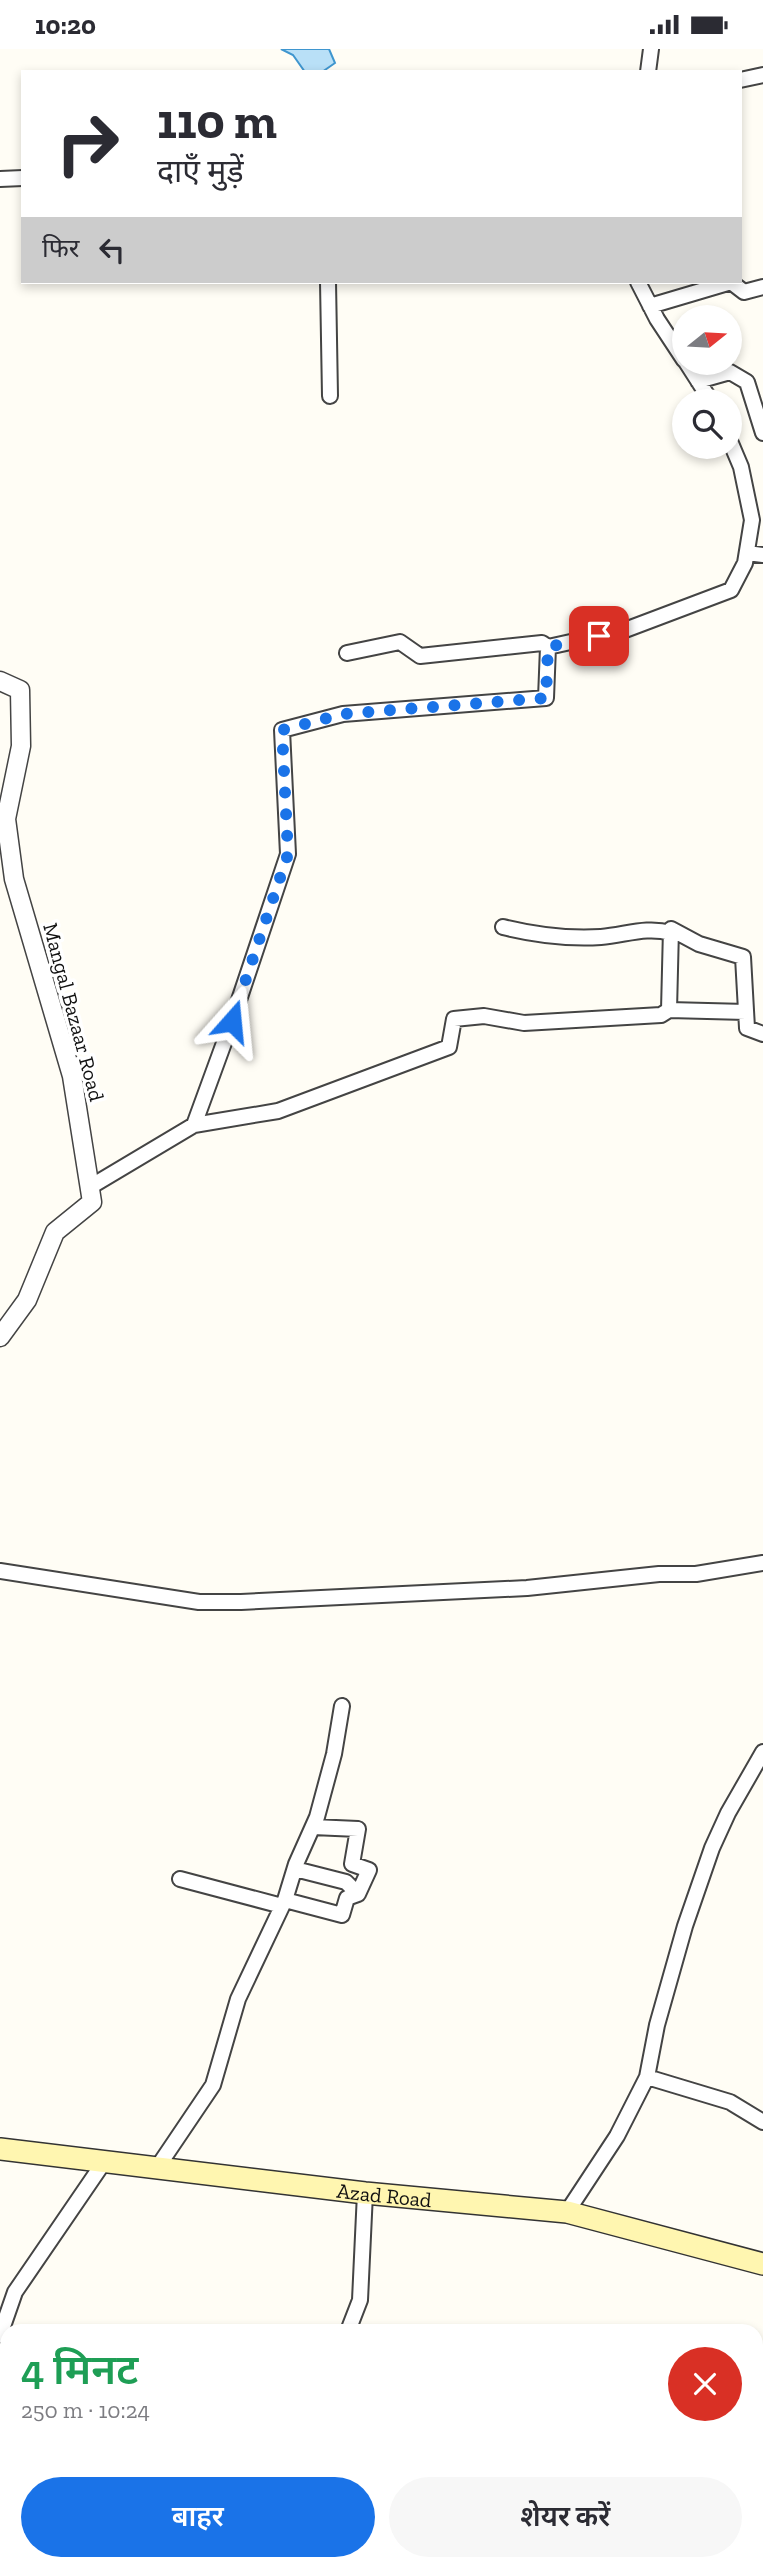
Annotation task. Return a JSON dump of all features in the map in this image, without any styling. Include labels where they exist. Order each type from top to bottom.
[{"type":"main road","name":"Azad Road","points":[[0,2149],[365,2193],[567,2211],[763,2264]]},
{"type":"street","points":[[648,70],[651,49]]},
{"type":"street","points":[[742,80],[763,75]]},
{"type":"street","points":[[0,179],[21,178]]},
{"type":"street","points":[[328,284],[330,396]]},
{"type":"street","points":[[639,284],[672,341]]},
{"type":"street","points":[[650,306],[724,284]]},
{"type":"street","points":[[734,284],[744,292],[763,287]]},
{"type":"street","points":[[698,381],[730,372],[747,382],[763,433]]},
{"type":"street","points":[[694,375],[703,389]]},
{"type":"street","points":[[347,653],[400,642],[420,656],[542,643],[548,647],[625,630],[731,590],[746,563],[756,504],[737,459]]},
{"type":"street","points":[[747,553],[763,555]]},
{"type":"street","points":[[194,1125],[288,854],[282,730],[343,714],[546,698],[548,647]]},
{"type":"street","name":"Mangal Bazaar Road","points":[[0,681],[20,690],[21,746],[6,819],[14,879],[72,1076],[90,1187]]},
{"type":"street","points":[[503,927],[535,935],[601,937],[653,928],[671,933]]},
{"type":"street","points":[[669,1010],[671,929],[699,944],[743,957],[747,1028],[763,1034]]},
{"type":"street","points":[[0,1337],[27,1300],[55,1232],[92,1202],[90,1187],[194,1125],[278,1111],[449,1047],[454,1019],[484,1016],[524,1023],[661,1014],[669,1010],[746,1012]]},
{"type":"street","points":[[0,1571],[199,1602],[253,1602],[527,1588],[708,1573],[763,1563]]},
{"type":"street","points":[[156,2168],[213,2085],[238,1999],[283,1903],[313,1827],[334,1754],[342,1706]]},
{"type":"street","points":[[567,2211],[617,2136],[647,2077],[657,2025],[685,1926],[712,1847],[763,1752]]},
{"type":"street","points":[[180,1879],[342,1915],[347,1898],[358,1894],[369,1870],[352,1864],[358,1829],[313,1827]]},
{"type":"street","points":[[295,1869],[346,1882],[358,1894]]},
{"type":"street","points":[[647,2077],[730,2102],[763,2122]]},
{"type":"street","points":[[4,2324],[15,2292],[104,2162]]},
{"type":"street","points":[[350,2324],[359,2300],[365,2193]]},
{"type":"water","points":[[281,49],[329,49],[335,63],[325,70],[304,70],[293,55]]},
{"type":"route","points":[[232,1021],[288,854],[282,730],[343,714],[546,698],[548,647],[599,636]]}]
